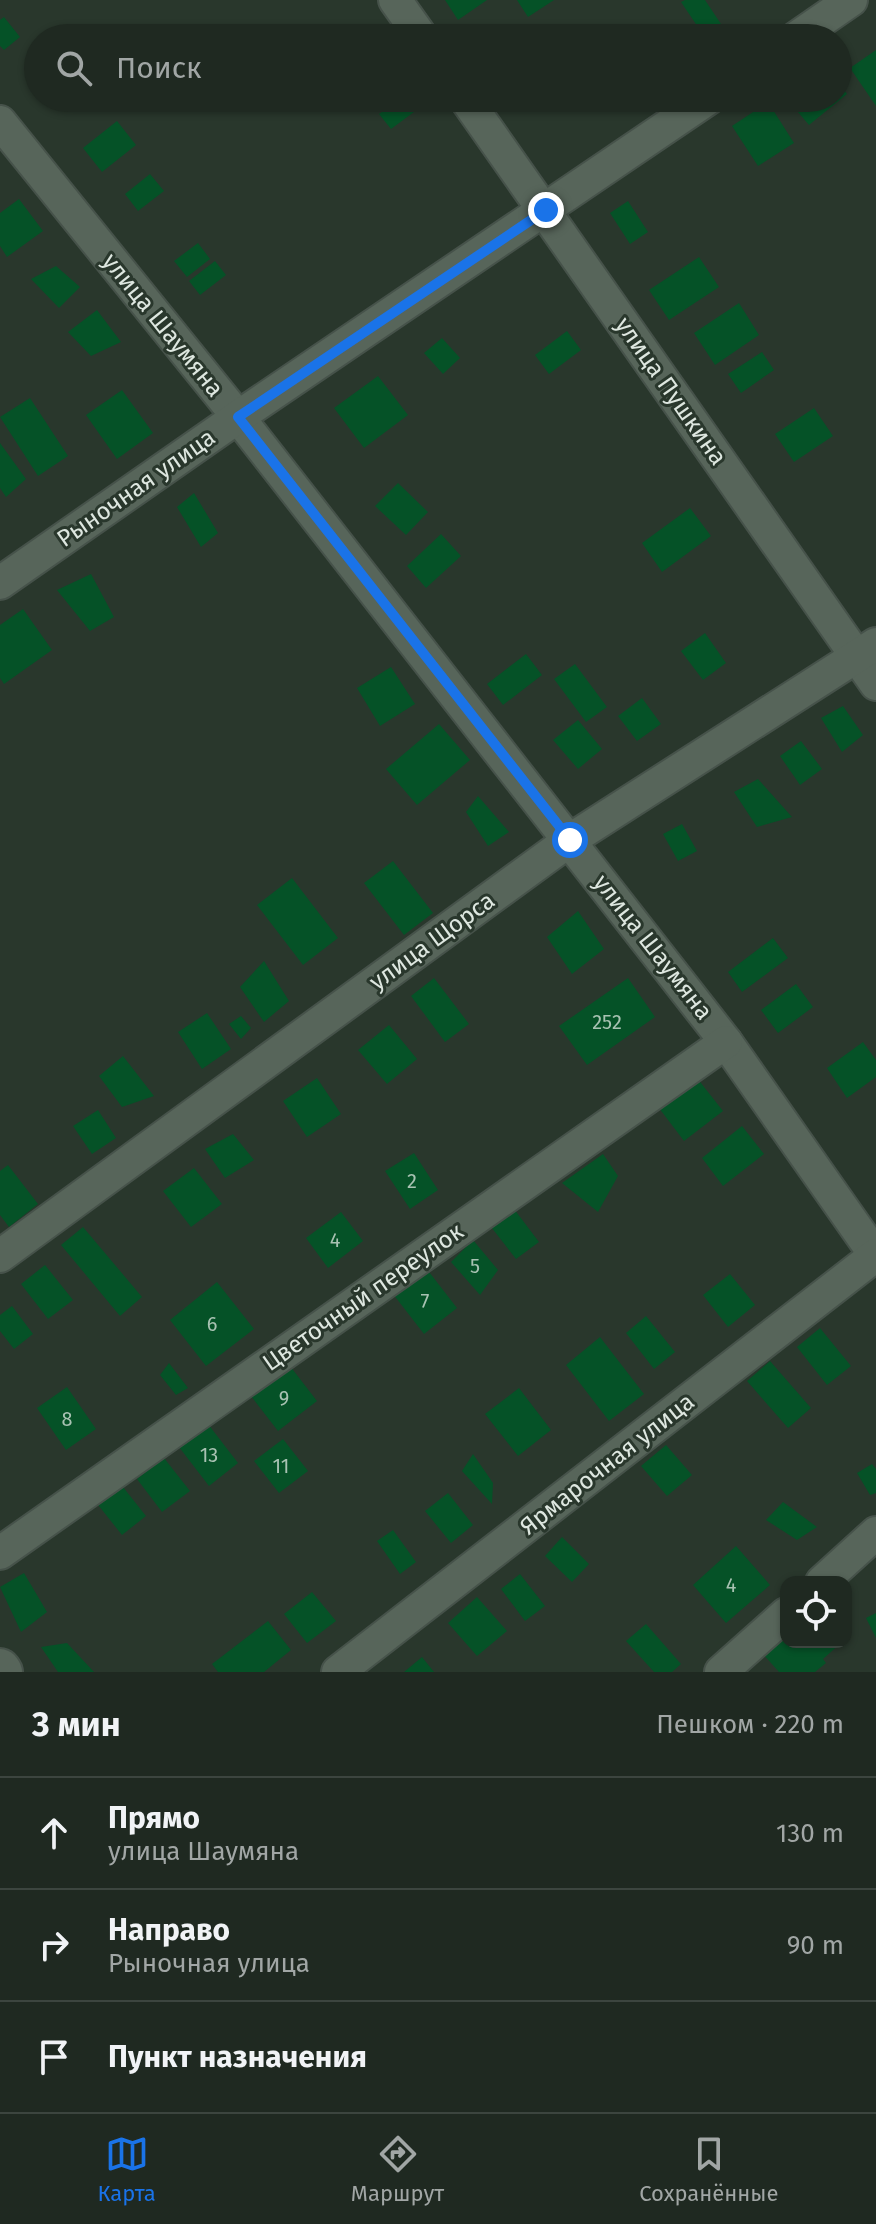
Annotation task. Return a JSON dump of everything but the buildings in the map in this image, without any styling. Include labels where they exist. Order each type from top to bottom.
[{"type":"street","points":[[395,0],[412,24]]},
{"type":"street","points":[[816,24],[851,0]]},
{"type":"street","name":"улица Пушкина","points":[[475,112],[866,651],[876,684]]},
{"type":"street","name":"Рыночная улица","points":[[0,583],[238,417],[689,112]]},
{"type":"street","name":"улица Шаумяна","points":[[0,122],[238,417],[570,840],[726,1042],[876,1256]]},
{"type":"street","name":"улица Щорса","points":[[0,1256],[570,840],[866,651]]},
{"type":"street","name":"Цветочный переулок","points":[[0,1553],[726,1042]]},
{"type":"street","name":"Ярмарочная улица","points":[[338,1672],[876,1256]]},
{"type":"street","points":[[829,1576],[876,1533]]},
{"type":"street","points":[[721,1672],[780,1619]]},
{"type":"route","points":[[546,210],[238,417],[570,840]]}]
